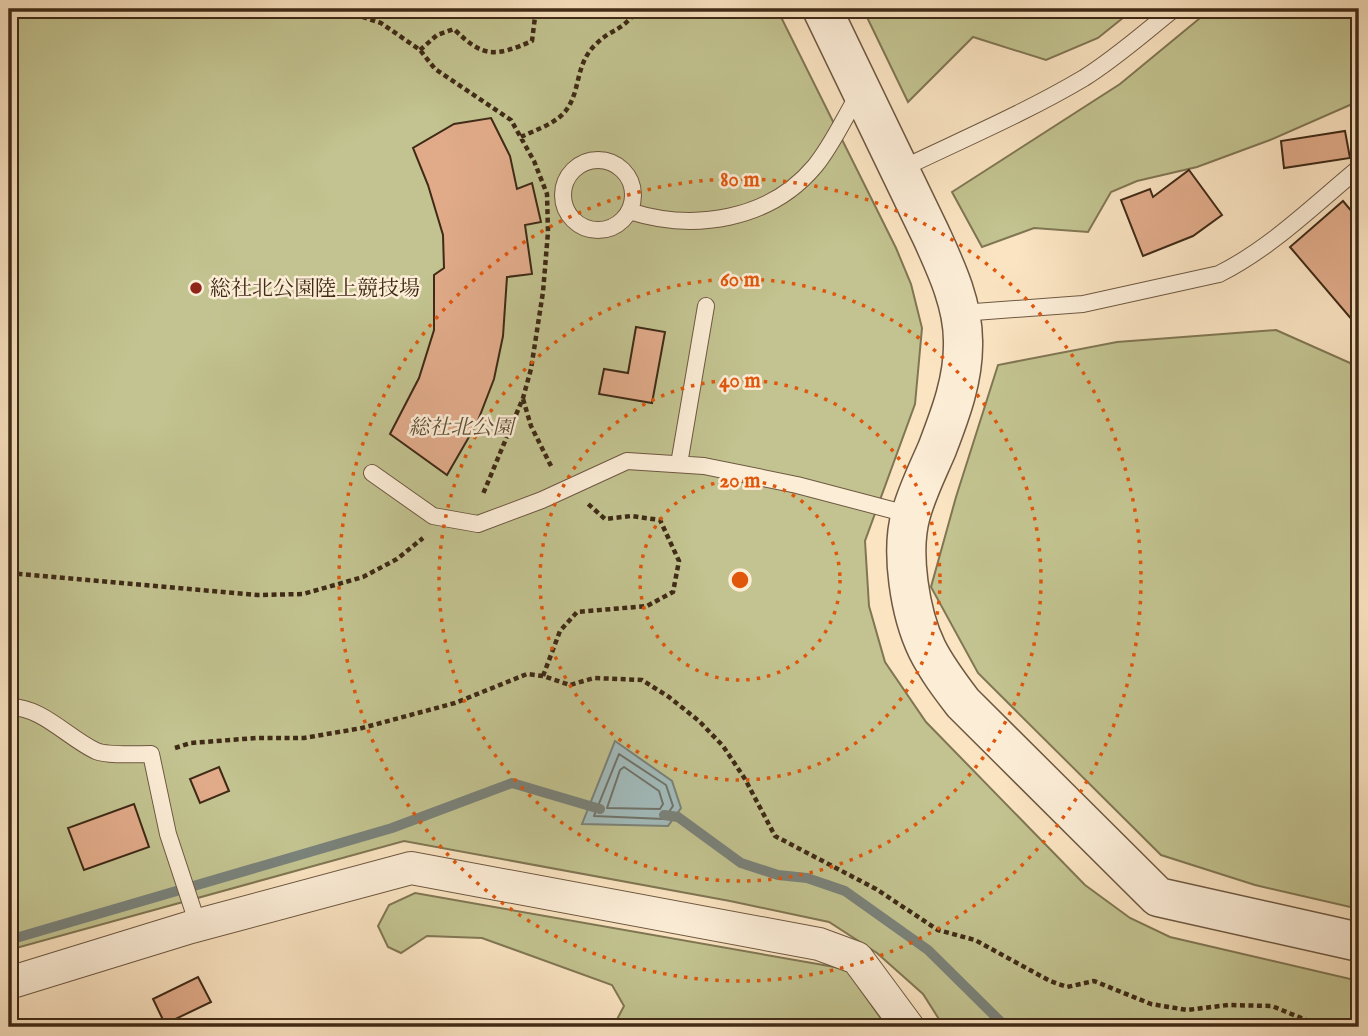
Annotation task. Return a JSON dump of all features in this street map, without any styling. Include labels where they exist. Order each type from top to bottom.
[{"type":"street","points":[[822,9],[944,264],[961,313],[961,375],[948,419],[911,515],[906,561],[926,647],[940,672],[963,703],[1158,897],[1359,942]]},
{"type":"street","points":[[9,982],[198,925],[411,868],[819,944],[857,958],[908,1027]]},
{"type":"lane","points":[[899,170],[1054,95],[1117,55],[1174,9]]},
{"type":"lane","points":[[629,211],[672,221],[708,220],[740,215],[766,205],[791,190],[816,165],[861,90]]},
{"type":"lane","points":[[600,161],[611,163],[629,178],[633,188],[629,211],[623,220],[613,227],[602,230],[580,225],[571,218],[566,208],[565,185],[578,167],[600,161]]},
{"type":"lane","points":[[961,313],[1083,304],[1219,274],[1267,244],[1359,168]]},
{"type":"lane","points":[[679,464],[706,306]]},
{"type":"lane","points":[[372,473],[433,516],[478,524],[570,488],[628,460],[704,466],[797,485],[911,515]]},
{"type":"lane","points":[[9,706],[20,706],[99,752],[151,754],[168,834],[198,925]]},
{"type":"path","points":[[338,9],[381,23],[420,50],[435,69],[511,120],[548,194],[542,304],[531,369],[523,398],[489,484],[467,522]]},
{"type":"path","points":[[420,50],[437,35],[454,29],[471,46],[489,53],[512,50],[532,41],[536,9]]},
{"type":"path","points":[[521,137],[549,124],[567,110],[579,71],[594,45],[626,25],[637,9]]},
{"type":"path","points":[[523,398],[531,426],[570,488],[605,519],[631,516],[660,520],[679,561],[673,592],[647,606],[578,612],[560,631],[543,676]]},
{"type":"path","points":[[9,573],[258,595],[303,594],[363,577],[397,559],[412,549],[443,518]]},
{"type":"path","points":[[151,754],[191,743],[256,738],[304,738],[362,728],[455,703],[527,674],[570,685],[594,678],[642,680],[669,696],[723,746],[745,779],[775,836],[876,889],[938,930],[975,940],[1067,988],[1094,981],[1151,1004],[1187,1010],[1228,1005],[1272,1006],[1323,1027]]},
{"type":"green space","name":"総社北公園","points":[[9,9],[777,9],[896,248],[911,284],[922,328],[915,404],[865,541],[869,606],[885,662],[926,722],[1085,885],[1130,918],[1170,937],[1359,981],[1359,1027],[944,1027],[923,994],[877,953],[829,922],[404,841],[9,950]]},
{"type":"green space","points":[[863,9],[1134,9],[1098,38],[1046,60],[973,37],[908,102]]},
{"type":"green space","points":[[1211,9],[1359,9],[1359,101],[1270,140],[1197,167],[1137,181],[1111,192],[1088,232],[1034,228],[982,247],[952,192],[1120,84]]},
{"type":"green space","points":[[1276,330],[1359,367],[1359,909],[1255,885],[1161,855],[978,673],[931,587],[998,365],[1117,342]]},
{"type":"green space","points":[[415,893],[846,969],[887,1027],[613,1027],[624,1006],[612,985],[482,938],[427,936],[401,953],[388,947],[378,926],[389,905]]},
{"type":"water","points":[[615,741],[672,781],[681,808],[668,826],[582,824]]},
{"type":"building","points":[[491,118],[510,156],[517,189],[532,183],[541,222],[525,225],[532,274],[507,277],[503,336],[494,379],[477,423],[447,475],[390,434],[419,378],[434,330],[434,275],[444,268],[443,235],[428,185],[413,148],[454,124]]},
{"type":"building","points":[[1345,131],[1350,158],[1284,168],[1281,141]]},
{"type":"building","points":[[1189,170],[1222,215],[1193,236],[1143,256],[1121,200],[1150,189],[1153,197]]},
{"type":"building","points":[[1343,201],[1359,220],[1359,328],[1290,247]]},
{"type":"building","points":[[636,327],[665,332],[652,403],[599,394],[604,369],[628,373]]},
{"type":"building","points":[[219,767],[229,791],[200,803],[190,779]]},
{"type":"building","points":[[134,804],[149,847],[84,870],[68,828]]},
{"type":"building","points":[[198,977],[211,1002],[165,1024],[153,999]]},
{"type":"waterway","points":[[9,940],[392,828],[512,783],[600,809]]},
{"type":"waterway","points":[[664,815],[678,817],[741,863],[778,875],[807,878],[845,891],[928,950],[1006,1027]]},
{"type":"place","name":"総社北公園陸上競技場","points":[[196,288]]}]
